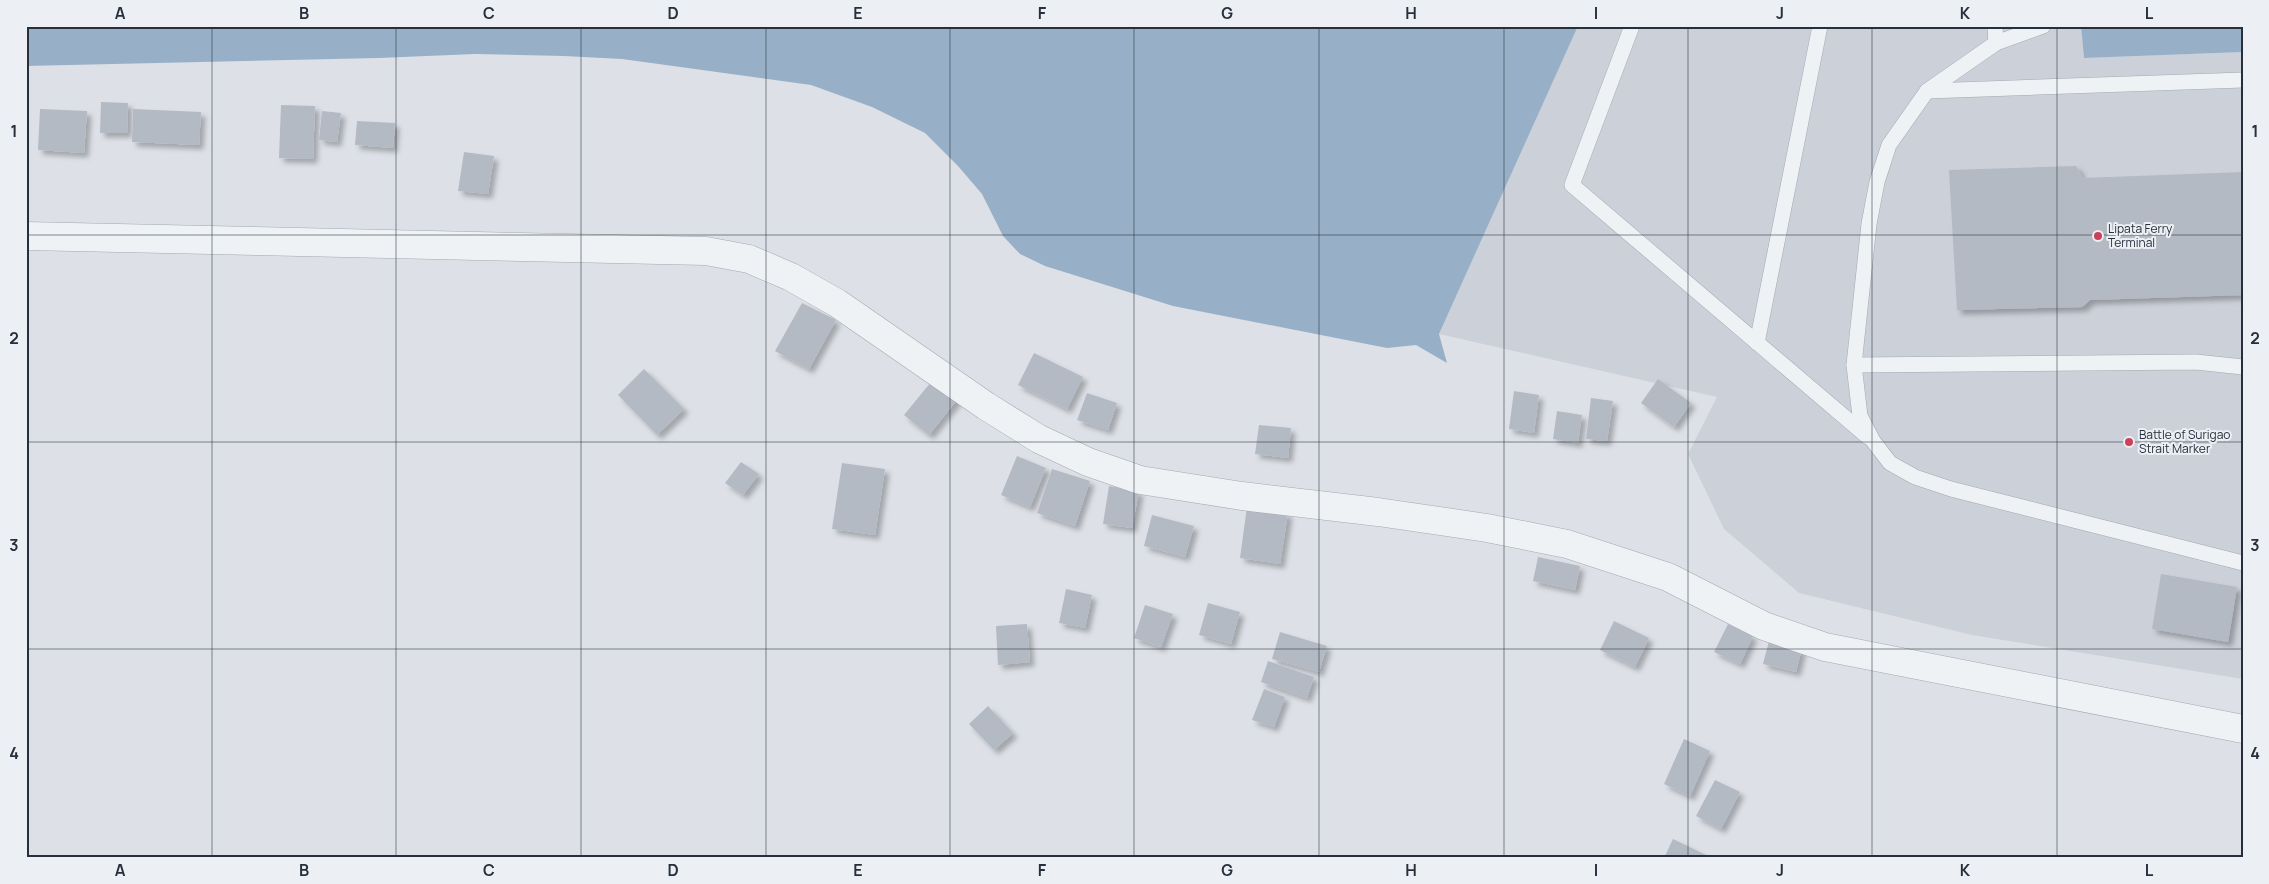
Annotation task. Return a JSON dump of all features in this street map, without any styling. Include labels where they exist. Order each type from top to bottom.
[{"type":"street","points":[[26,236],[706,251],[749,259],[791,277],[837,303],[986,406],[1039,439],[1088,462],[1140,480],[1242,496],[1467,525],[1567,544],[1668,577],[1764,626],[1825,647],[2243,729]]},
{"type":"lane","points":[[1632,26],[1572,185],[1873,442],[1890,463],[1915,477],[1951,489],[2243,562]]},
{"type":"lane","points":[[1757,343],[1820,26]]},
{"type":"lane","points":[[1995,26],[1996,44]]},
{"type":"lane","points":[[1873,442],[1860,416],[1854,365],[1869,224],[1877,182],[1889,145],[1927,91],[1996,44],[2043,26]]},
{"type":"lane","points":[[1927,91],[2243,80]]},
{"type":"lane","points":[[1854,365],[2196,362],[2243,367]]},
{"type":"shaded area","points":[[1578,26],[2081,26],[2084,58],[2243,52],[2243,679],[1972,635],[1799,593],[1724,529],[1688,454],[1717,397],[1439,334]]},
{"type":"water","points":[[26,26],[1578,26],[1439,334],[1447,363],[1416,345],[1387,348],[1173,306],[1045,266],[1020,254],[1003,236],[982,194],[958,166],[925,133],[872,107],[811,85],[622,59],[564,56],[475,54],[26,66]]},
{"type":"water","points":[[2081,26],[2243,26],[2243,52],[2084,58]]},
{"type":"building","points":[[101,102],[128,103],[127,133],[100,133]]},
{"type":"building","points":[[281,105],[315,106],[313,159],[279,158]]},
{"type":"building","points":[[40,109],[87,111],[84,153],[38,150]]},
{"type":"building","points":[[133,109],[201,112],[199,145],[132,142]]},
{"type":"building","points":[[322,111],[341,113],[337,142],[319,140]]},
{"type":"building","points":[[357,121],[395,123],[393,148],[355,145]]},
{"type":"building","points":[[464,152],[494,156],[488,194],[458,191]]},
{"type":"building","name":"Lipata Ferry Terminal","points":[[2076,166],[2083,178],[2243,172],[2243,295],[2090,300],[2082,307],[1957,310],[1949,170]]},
{"type":"building","points":[[802,303],[836,320],[809,369],[775,351]]},
{"type":"building","points":[[1034,353],[1083,377],[1067,409],[1018,385]]},
{"type":"building","points":[[644,369],[684,409],[657,435],[618,395]]},
{"type":"building","points":[[935,377],[960,396],[929,435],[904,415]]},
{"type":"building","points":[[1658,379],[1691,403],[1674,427],[1641,403]]},
{"type":"building","points":[[1514,391],[1539,395],[1534,433],[1509,429]]},
{"type":"building","points":[[1087,393],[1117,403],[1108,430],[1077,420]]},
{"type":"building","points":[[1591,398],[1613,401],[1607,441],[1586,439]]},
{"type":"building","points":[[1557,411],[1582,415],[1578,443],[1553,439]]},
{"type":"building","points":[[1259,425],[1291,428],[1288,458],[1255,454]]},
{"type":"building","points":[[1017,456],[1046,468],[1030,507],[1001,495]]},
{"type":"building","points":[[741,462],[759,474],[743,495],[725,483]]},
{"type":"building","points":[[842,463],[885,469],[875,535],[832,529]]},
{"type":"building","points":[[1052,469],[1090,481],[1075,526],[1037,513]]},
{"type":"building","points":[[1109,486],[1139,491],[1132,528],[1103,524]]},
{"type":"building","points":[[1247,507],[1288,513],[1280,564],[1240,558]]},
{"type":"building","points":[[1152,515],[1194,526],[1185,557],[1144,546]]},
{"type":"building","points":[[1538,557],[1580,566],[1575,590],[1533,581]]},
{"type":"building","points":[[2161,574],[2237,587],[2228,642],[2152,629]]},
{"type":"building","points":[[1066,589],[1092,595],[1085,628],[1059,623]]},
{"type":"building","points":[[1208,603],[1240,612],[1231,644],[1199,635]]},
{"type":"building","points":[[1145,605],[1173,614],[1161,647],[1134,638]]},
{"type":"building","points":[[1614,621],[1649,638],[1635,667],[1600,650]]},
{"type":"building","points":[[1027,624],[1030,662],[998,665],[996,626]]},
{"type":"building","points":[[1728,624],[1753,636],[1740,664],[1714,652]]},
{"type":"building","points":[[1280,632],[1327,646],[1319,672],[1272,659]]},
{"type":"building","points":[[1769,641],[1802,648],[1796,672],[1763,664]]},
{"type":"building","points":[[1268,661],[1314,677],[1307,698],[1261,682]]},
{"type":"building","points":[[1264,689],[1285,697],[1274,727],[1252,720]]},
{"type":"building","points":[[988,706],[1013,733],[994,750],[969,724]]},
{"type":"building","points":[[1684,739],[1710,751],[1690,796],[1664,784]]},
{"type":"building","points":[[1715,780],[1740,792],[1721,829],[1696,816]]},
{"type":"building","points":[[1673,839],[1706,855],[1704,858],[1664,858]]},
{"type":"place","name":"Lipata Ferry Terminal","points":[[2098,236]]},
{"type":"place","name":"Battle of Surigao Strait Marker","points":[[2129,442]]}]
